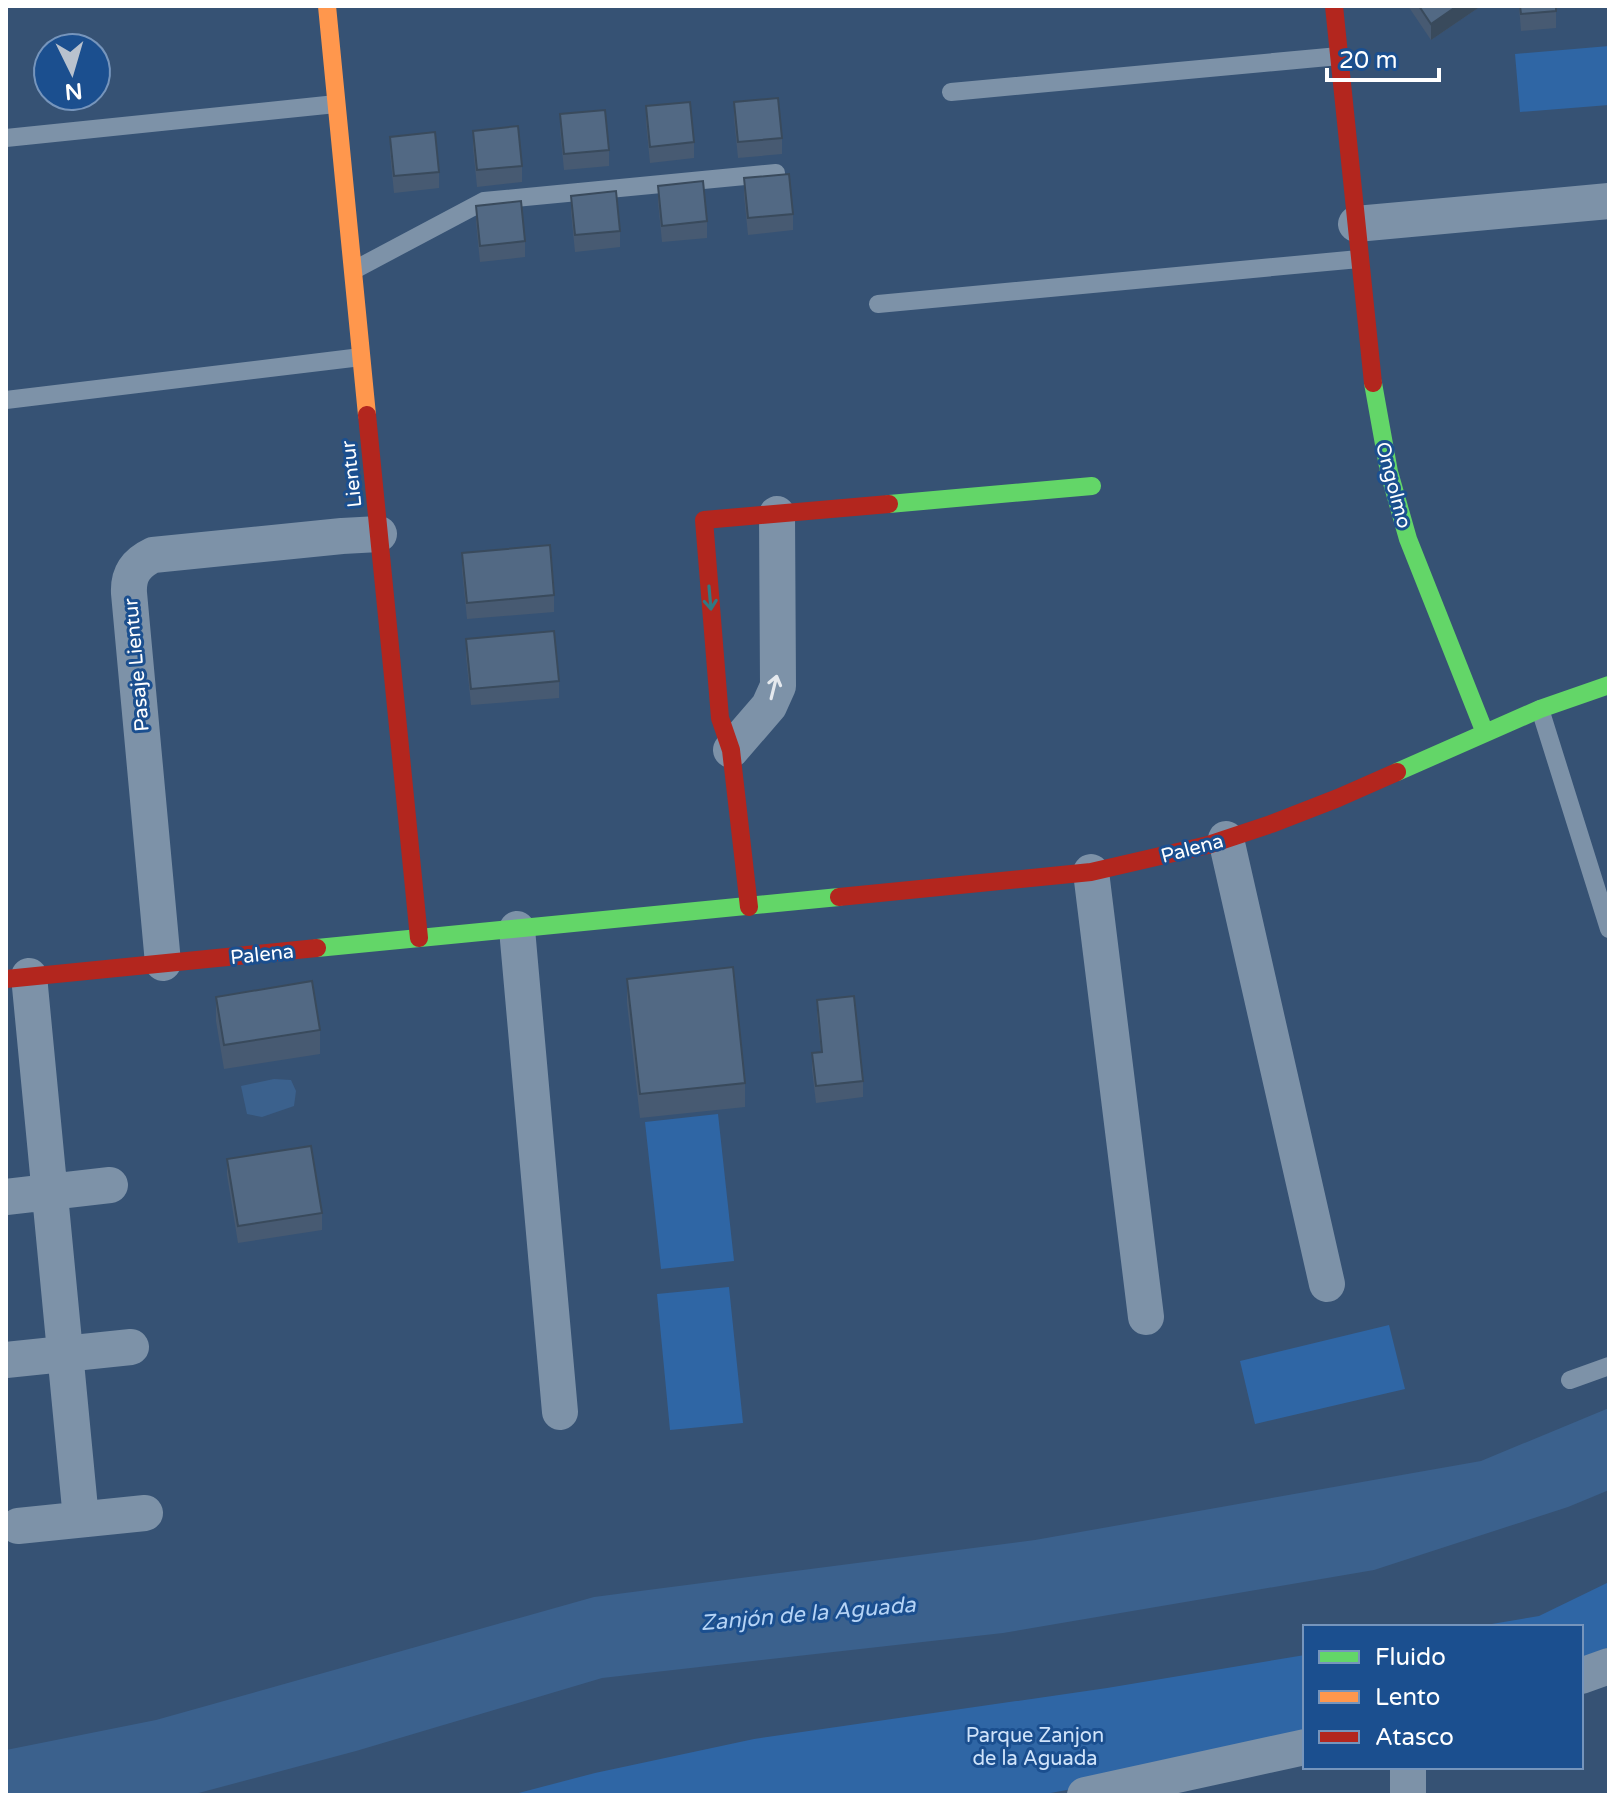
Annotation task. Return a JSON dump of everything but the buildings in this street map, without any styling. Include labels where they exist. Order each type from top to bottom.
[{"type":"street","name":"Lientur","points":[[327,6],[419,938]]},
{"type":"street","name":"Ongolmo","points":[[1334,6],[1370,367],[1389,472],[1408,539],[1485,733]]},
{"type":"street","points":[[1357,241],[1609,201]]},
{"type":"street","points":[[749,907],[731,750],[720,718],[704,520],[1092,486]]},
{"type":"street","points":[[731,750],[769,706],[778,686],[777,514]]},
{"type":"street","name":"Pasaje Lientur","points":[[163,963],[129,593],[132,573],[144,559],[162,553],[379,534]]},
{"type":"street","name":"Palena","points":[[17,978],[1091,872],[1157,858],[1271,824],[1338,798],[1540,709],[1609,685]]},
{"type":"street","points":[[1226,839],[1327,1284]]},
{"type":"street","points":[[1091,872],[1146,1317]]},
{"type":"street","points":[[517,929],[560,1412]]},
{"type":"street","points":[[17,978],[49,1192],[81,1519]]},
{"type":"street","points":[[6,1197],[110,1185]]},
{"type":"street","points":[[6,1360],[131,1347]]},
{"type":"street","points":[[18,1526],[145,1513]]},
{"type":"street","points":[[1583,1675],[1609,1666]]},
{"type":"street","points":[[1088,1795],[1303,1747]]},
{"type":"street","points":[[1408,1769],[1408,1795]]},
{"type":"lane","points":[[951,92],[1339,56]]},
{"type":"lane","points":[[6,138],[336,104]]},
{"type":"lane","points":[[353,271],[484,201],[776,173]]},
{"type":"lane","points":[[878,304],[1357,241]]},
{"type":"lane","points":[[6,400],[361,357]]},
{"type":"lane","points":[[1540,709],[1609,929]]},
{"type":"lane","points":[[1570,1380],[1609,1366]]},
{"type":"green space","points":[[1609,46],[1609,105],[1520,112],[1515,54]]},
{"type":"green space","points":[[718,1114],[734,1261],[661,1269],[645,1122]]},
{"type":"green space","points":[[729,1287],[743,1423],[670,1430],[657,1294]]},
{"type":"green space","points":[[1389,1325],[1405,1389],[1255,1424],[1240,1361]]},
{"type":"green space","points":[[1609,1582],[1609,1647],[1583,1657],[1583,1625],[1486,1625],[1539,1616]]},
{"type":"green space","name":"Parque Zanjon de la Aguada","points":[[1303,1655],[1303,1742],[1219,1763],[1039,1795],[511,1795],[595,1773],[754,1739],[1107,1688]]},
{"type":"water","points":[[274,1079],[291,1080],[296,1091],[294,1106],[262,1117],[247,1114],[241,1086]]},
{"type":"water","name":"Zanjón de la Aguada","points":[[1609,1408],[1609,1490],[1568,1507],[1374,1570],[1003,1633],[602,1678],[356,1751],[191,1795],[6,1795],[6,1750],[156,1720],[594,1597],[1035,1540],[1481,1461]]},
{"type":"traffic: fast","points":[[1373,383],[1389,472],[1408,539],[1485,733]]},
{"type":"traffic: fast","points":[[889,504],[1092,486]]},
{"type":"traffic: fast","points":[[1397,772],[1540,709],[1609,685]]},
{"type":"traffic: fast","points":[[317,948],[839,897]]},
{"type":"traffic: slow","points":[[327,6],[367,415]]},
{"type":"traffic: jam","points":[[1334,6],[1373,383]]},
{"type":"traffic: jam","points":[[367,415],[419,938]]},
{"type":"traffic: jam","points":[[749,907],[731,750],[720,718],[704,520],[889,504]]},
{"type":"traffic: jam","points":[[839,897],[1091,872],[1208,845],[1271,824],[1397,772]]},
{"type":"traffic: jam","points":[[6,979],[317,948]]}]
